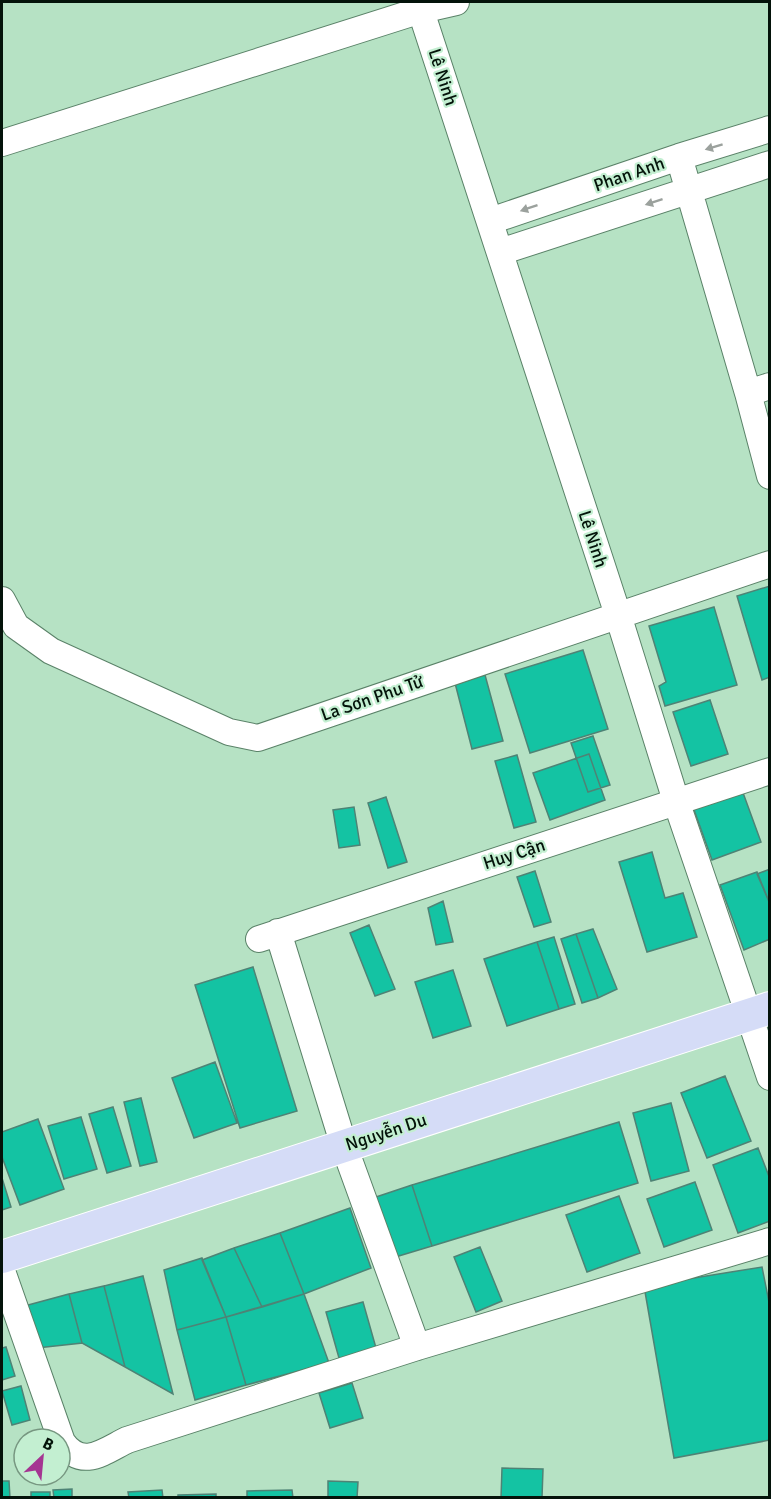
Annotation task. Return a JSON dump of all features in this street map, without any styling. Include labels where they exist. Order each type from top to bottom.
[{"type":"main road","name":"Nguyễn Du","points":[[2,1257],[758,1011]]},
{"type":"street","points":[[2,143],[420,6],[456,2]]},
{"type":"street","name":"Lê Ninh","points":[[420,6],[618,615],[676,801],[758,1011],[770,1077]]},
{"type":"street","name":"Phan Anh","points":[[490,221],[679,157],[770,129]]},
{"type":"street","points":[[679,157],[759,389],[770,476]]},
{"type":"street","name":"Phan Anh","points":[[500,252],[770,164]]},
{"type":"street","name":"La Sơn Phu Tử","points":[[3,608],[16,626],[51,651],[229,732],[258,738],[770,564]]},
{"type":"street","name":"Huy Cận","points":[[344,1146],[269,935],[770,771]]},
{"type":"street","points":[[344,1146],[417,1347]]},
{"type":"street","points":[[2,1271],[62,1442],[77,1456],[87,1458],[127,1440],[417,1347],[770,1240]]},
{"type":"building","points":[[770,586],[770,677],[762,680],[737,596]]},
{"type":"building","points":[[714,607],[737,685],[665,706],[659,686],[666,682],[649,626]]},
{"type":"building","points":[[583,650],[608,729],[530,753],[505,674]]},
{"type":"building","points":[[485,675],[503,741],[472,749],[455,683]]},
{"type":"building","points":[[710,700],[728,754],[691,766],[673,712]]},
{"type":"building","points":[[593,736],[610,785],[588,792],[571,743]]},
{"type":"building","points":[[589,754],[605,800],[550,820],[533,773]]},
{"type":"building","points":[[517,755],[536,822],[514,828],[495,761]]},
{"type":"building","points":[[742,790],[761,842],[712,860],[693,807]]},
{"type":"building","points":[[386,797],[407,862],[388,868],[368,803]]},
{"type":"building","points":[[354,807],[360,845],[339,848],[333,810]]},
{"type":"building","points":[[652,852],[665,898],[683,893],[697,937],[647,952],[619,862]]},
{"type":"building","points":[[770,869],[770,904],[757,874]]},
{"type":"building","points":[[535,871],[551,922],[534,927],[517,877]]},
{"type":"building","points":[[757,872],[770,904],[770,939],[744,950],[720,885]]},
{"type":"building","points":[[443,901],[453,942],[436,945],[428,908]]},
{"type":"building","points":[[369,925],[395,989],[375,996],[350,933]]},
{"type":"building","points":[[593,929],[617,989],[598,998],[576,934]]},
{"type":"building","points":[[576,934],[598,998],[582,1003],[561,939]]},
{"type":"building","points":[[554,937],[575,1004],[559,1009],[537,942]]},
{"type":"building","points":[[537,942],[559,1009],[507,1026],[484,959]]},
{"type":"building","points":[[253,967],[297,1111],[240,1128],[195,985]]},
{"type":"building","points":[[453,970],[471,1026],[433,1038],[415,982]]},
{"type":"building","points":[[215,1062],[237,1123],[194,1138],[172,1078]]},
{"type":"building","points":[[725,1076],[751,1141],[707,1158],[681,1093]]},
{"type":"building","points":[[141,1098],[157,1162],[140,1166],[124,1102]]},
{"type":"building","points":[[671,1103],[689,1171],[651,1181],[633,1113]]},
{"type":"building","points":[[113,1107],[131,1166],[107,1173],[89,1114]]},
{"type":"building","points":[[81,1117],[97,1169],[64,1179],[48,1126]]},
{"type":"building","points":[[38,1119],[64,1189],[20,1205],[2,1157],[2,1132]]},
{"type":"building","points":[[619,1122],[638,1183],[432,1246],[412,1185]]},
{"type":"building","points":[[758,1148],[770,1179],[770,1221],[738,1233],[713,1165]]},
{"type":"building","points":[[2,1178],[11,1207],[2,1210]]},
{"type":"building","points":[[695,1182],[712,1230],[664,1247],[647,1199]]},
{"type":"building","points":[[412,1185],[432,1246],[392,1258],[373,1198]]},
{"type":"building","points":[[619,1196],[640,1253],[587,1272],[566,1215]]},
{"type":"building","points":[[350,1208],[371,1268],[304,1294],[280,1233]]},
{"type":"building","points":[[280,1233],[304,1294],[262,1307],[234,1248]]},
{"type":"building","points":[[480,1247],[502,1301],[476,1312],[454,1257]]},
{"type":"building","points":[[234,1248],[262,1307],[226,1317],[202,1260]]},
{"type":"building","points":[[202,1258],[226,1317],[177,1330],[164,1270]]},
{"type":"building","points":[[762,1267],[770,1307],[770,1440],[674,1458],[644,1286]]},
{"type":"building","points":[[143,1276],[173,1394],[125,1367],[104,1286]]},
{"type":"building","points":[[104,1286],[125,1367],[82,1343],[69,1294]]},
{"type":"building","points":[[69,1294],[82,1343],[37,1348],[17,1308]]},
{"type":"building","points":[[304,1294],[329,1363],[246,1385],[226,1317]]},
{"type":"building","points":[[363,1302],[378,1355],[341,1365],[326,1312]]},
{"type":"building","points":[[226,1317],[246,1385],[195,1400],[177,1330]]},
{"type":"building","points":[[6,1347],[15,1376],[2,1380],[2,1348]]},
{"type":"building","points":[[352,1383],[363,1418],[330,1428],[319,1393]]},
{"type":"building","points":[[21,1386],[30,1420],[12,1425],[2,1391]]},
{"type":"building","points":[[502,1468],[543,1469],[542,1498],[501,1498]]},
{"type":"building","points":[[2,1481],[9,1481],[10,1498],[2,1498]]},
{"type":"building","points":[[328,1481],[358,1482],[357,1498],[328,1498]]},
{"type":"building","points":[[72,1489],[72,1498],[54,1498],[53,1490]]},
{"type":"building","points":[[162,1490],[163,1498],[129,1498],[128,1492]]},
{"type":"building","points":[[292,1490],[293,1498],[247,1498],[247,1491]]},
{"type":"building","points":[[31,1492],[50,1492],[50,1498],[31,1498]]},
{"type":"building","points":[[216,1494],[216,1498],[178,1498],[178,1495]]}]
